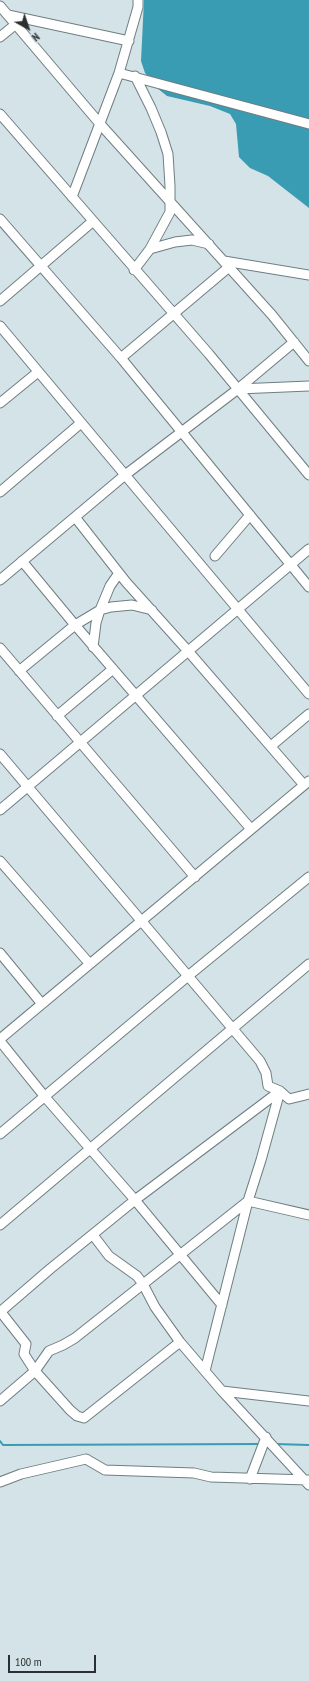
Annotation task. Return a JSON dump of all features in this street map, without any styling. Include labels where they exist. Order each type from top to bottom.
[{"type":"street","points":[[72,197],[119,73],[138,7],[138,0]]},
{"type":"street","points":[[0,6],[100,125],[227,264],[309,361]]},
{"type":"street","points":[[8,15],[129,41]]},
{"type":"street","points":[[0,37],[16,24]]},
{"type":"street","points":[[119,73],[135,76],[309,124]]},
{"type":"street","points":[[134,270],[150,249],[170,212],[168,154],[151,108],[135,76]]},
{"type":"street","points":[[0,114],[92,222],[174,314],[309,475]]},
{"type":"street","points":[[0,219],[121,358],[309,587]]},
{"type":"street","points":[[0,302],[92,222]]},
{"type":"street","points":[[150,249],[175,242],[192,240],[209,244]]},
{"type":"street","points":[[227,264],[309,275]]},
{"type":"street","points":[[121,358],[174,314],[227,264]]},
{"type":"street","points":[[0,326],[309,694]]},
{"type":"street","points":[[0,580],[125,474],[181,430],[238,389],[294,342]]},
{"type":"street","points":[[0,403],[38,372]]},
{"type":"street","points":[[238,389],[309,386]]},
{"type":"street","points":[[0,492],[81,423]]},
{"type":"street","points":[[215,556],[250,515]]},
{"type":"street","points":[[75,517],[119,573],[271,746],[307,783],[195,877],[141,920],[0,1040],[45,1097],[135,1200],[222,1305]]},
{"type":"street","points":[[0,810],[309,549]]},
{"type":"street","points":[[22,561],[74,625],[251,830]]},
{"type":"street","points":[[93,647],[96,623],[100,610],[110,586],[119,573]]},
{"type":"street","points":[[19,671],[74,625],[100,610],[111,607],[132,605],[152,610]]},
{"type":"street","points":[[0,648],[195,877]]},
{"type":"street","points":[[57,716],[113,669]]},
{"type":"street","points":[[271,746],[309,714]]},
{"type":"street","points":[[0,754],[260,1061],[266,1073],[268,1086],[280,1091],[290,1099],[309,1094]]},
{"type":"street","points":[[0,861],[90,963]]},
{"type":"street","points":[[0,1134],[188,976],[309,877]]},
{"type":"street","points":[[0,953],[42,1004]]},
{"type":"street","points":[[0,1225],[231,1028],[309,964]]},
{"type":"street","points":[[180,1342],[84,1418],[77,1416],[70,1410],[35,1371],[24,1354],[26,1344],[0,1312],[135,1200],[280,1091]]},
{"type":"street","points":[[205,1371],[248,1201],[280,1091]]},
{"type":"street","points":[[248,1201],[309,1215]]},
{"type":"street","points":[[0,1401],[35,1371],[49,1351],[75,1338],[248,1201]]},
{"type":"street","points":[[93,1235],[109,1256],[133,1273],[143,1284],[155,1307],[180,1342],[222,1391],[307,1482]]},
{"type":"street","points":[[222,1391],[309,1401]]},
{"type":"street","points":[[250,1479],[266,1437]]},
{"type":"street","points":[[0,1482],[21,1474],[86,1458],[105,1470],[194,1473],[211,1477],[307,1482]]},
{"type":"water","points":[[144,0],[309,0],[309,208],[268,176],[250,168],[239,157],[236,124],[230,114],[210,106],[167,96],[157,88],[145,73],[141,61]]},
{"type":"waterway","points":[[0,1441],[3,1445],[261,1444]]},
{"type":"waterway","points":[[275,1444],[309,1445]]}]
